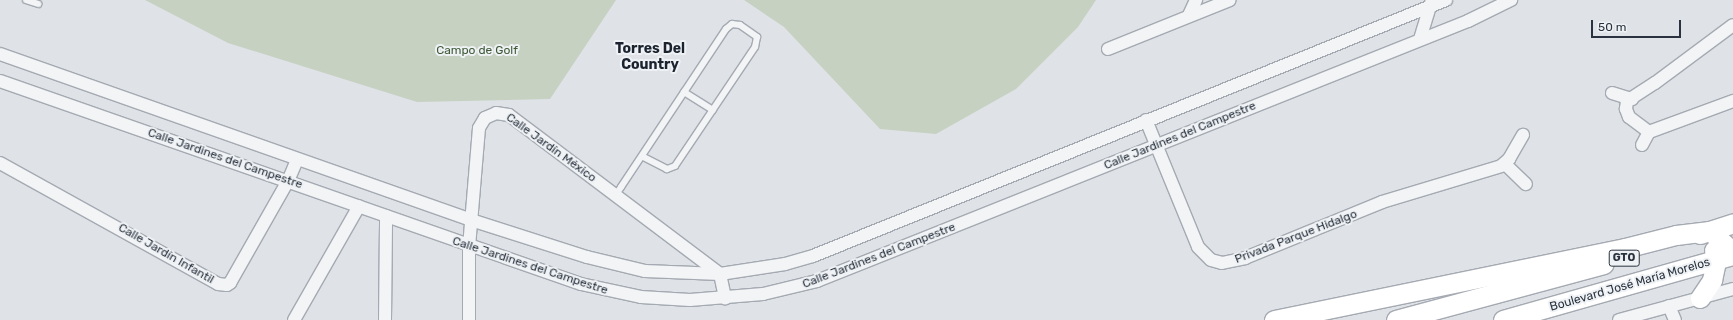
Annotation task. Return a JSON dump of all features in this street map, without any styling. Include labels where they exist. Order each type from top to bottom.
[{"type":"main road","name":"GTO","points":[[1396,320],[1537,282],[1733,223]]},
{"type":"main road","points":[[1274,320],[1625,248],[1676,235],[1710,231],[1727,256],[1700,298]]},
{"type":"main road","name":"Boulevard José María Morelos","points":[[1503,320],[1727,256]]},
{"type":"street","points":[[1189,14],[1196,0]]},
{"type":"street","points":[[1108,49],[1189,14],[1230,0]]},
{"type":"street","name":"Calle Jardines del Campestre","points":[[0,54],[470,220],[613,264],[645,271],[720,274],[785,264],[813,256],[1431,3],[1446,0]]},
{"type":"street","name":"Calle Jardines del Campestre","points":[[0,81],[359,206],[468,247],[610,292],[641,297],[690,300],[763,294],[817,281],[1156,144],[1468,21],[1510,0]]},
{"type":"street","points":[[1420,39],[1431,3]]},
{"type":"street","points":[[1649,132],[1628,114],[1627,100],[1632,99],[1733,25]]},
{"type":"street","points":[[1612,93],[1632,99]]},
{"type":"street","points":[[1642,145],[1649,132],[1733,101]]},
{"type":"street","name":"Calle Jardín México","points":[[469,320],[468,247],[479,128],[485,118],[496,113],[509,115],[720,274]]},
{"type":"street","name":"Privada Parque Hidalgo","points":[[1146,120],[1198,247],[1211,260],[1222,263],[1245,258],[1382,202],[1505,164]]},
{"type":"street","points":[[1524,135],[1505,164],[1526,184]]},
{"type":"street","name":"Calle Jardín Infantil","points":[[0,163],[218,284],[227,285],[230,283],[288,181],[297,160]]},
{"type":"street","points":[[294,320],[359,206]]},
{"type":"street","points":[[385,320],[386,216]]},
{"type":"street","points":[[720,274],[725,298]]},
{"type":"street","points":[[1619,320],[1733,288]]},
{"type":"street","points":[[1669,306],[1675,320]]},
{"type":"lane","points":[[26,0],[38,4]]},
{"type":"lane","points":[[615,196],[726,29],[732,24],[740,25],[757,37],[757,43],[675,166],[667,169],[642,156]]},
{"type":"lane","points":[[684,92],[713,110]]},
{"type":"green space","name":"Campo de Golf","points":[[145,0],[616,0],[550,99],[417,102],[228,43]]},
{"type":"green space","points":[[744,0],[1096,0],[1078,27],[1016,89],[936,134],[880,129],[784,27]]},
{"type":"district","name":"Torres Del Country","points":[[650,58]]}]
